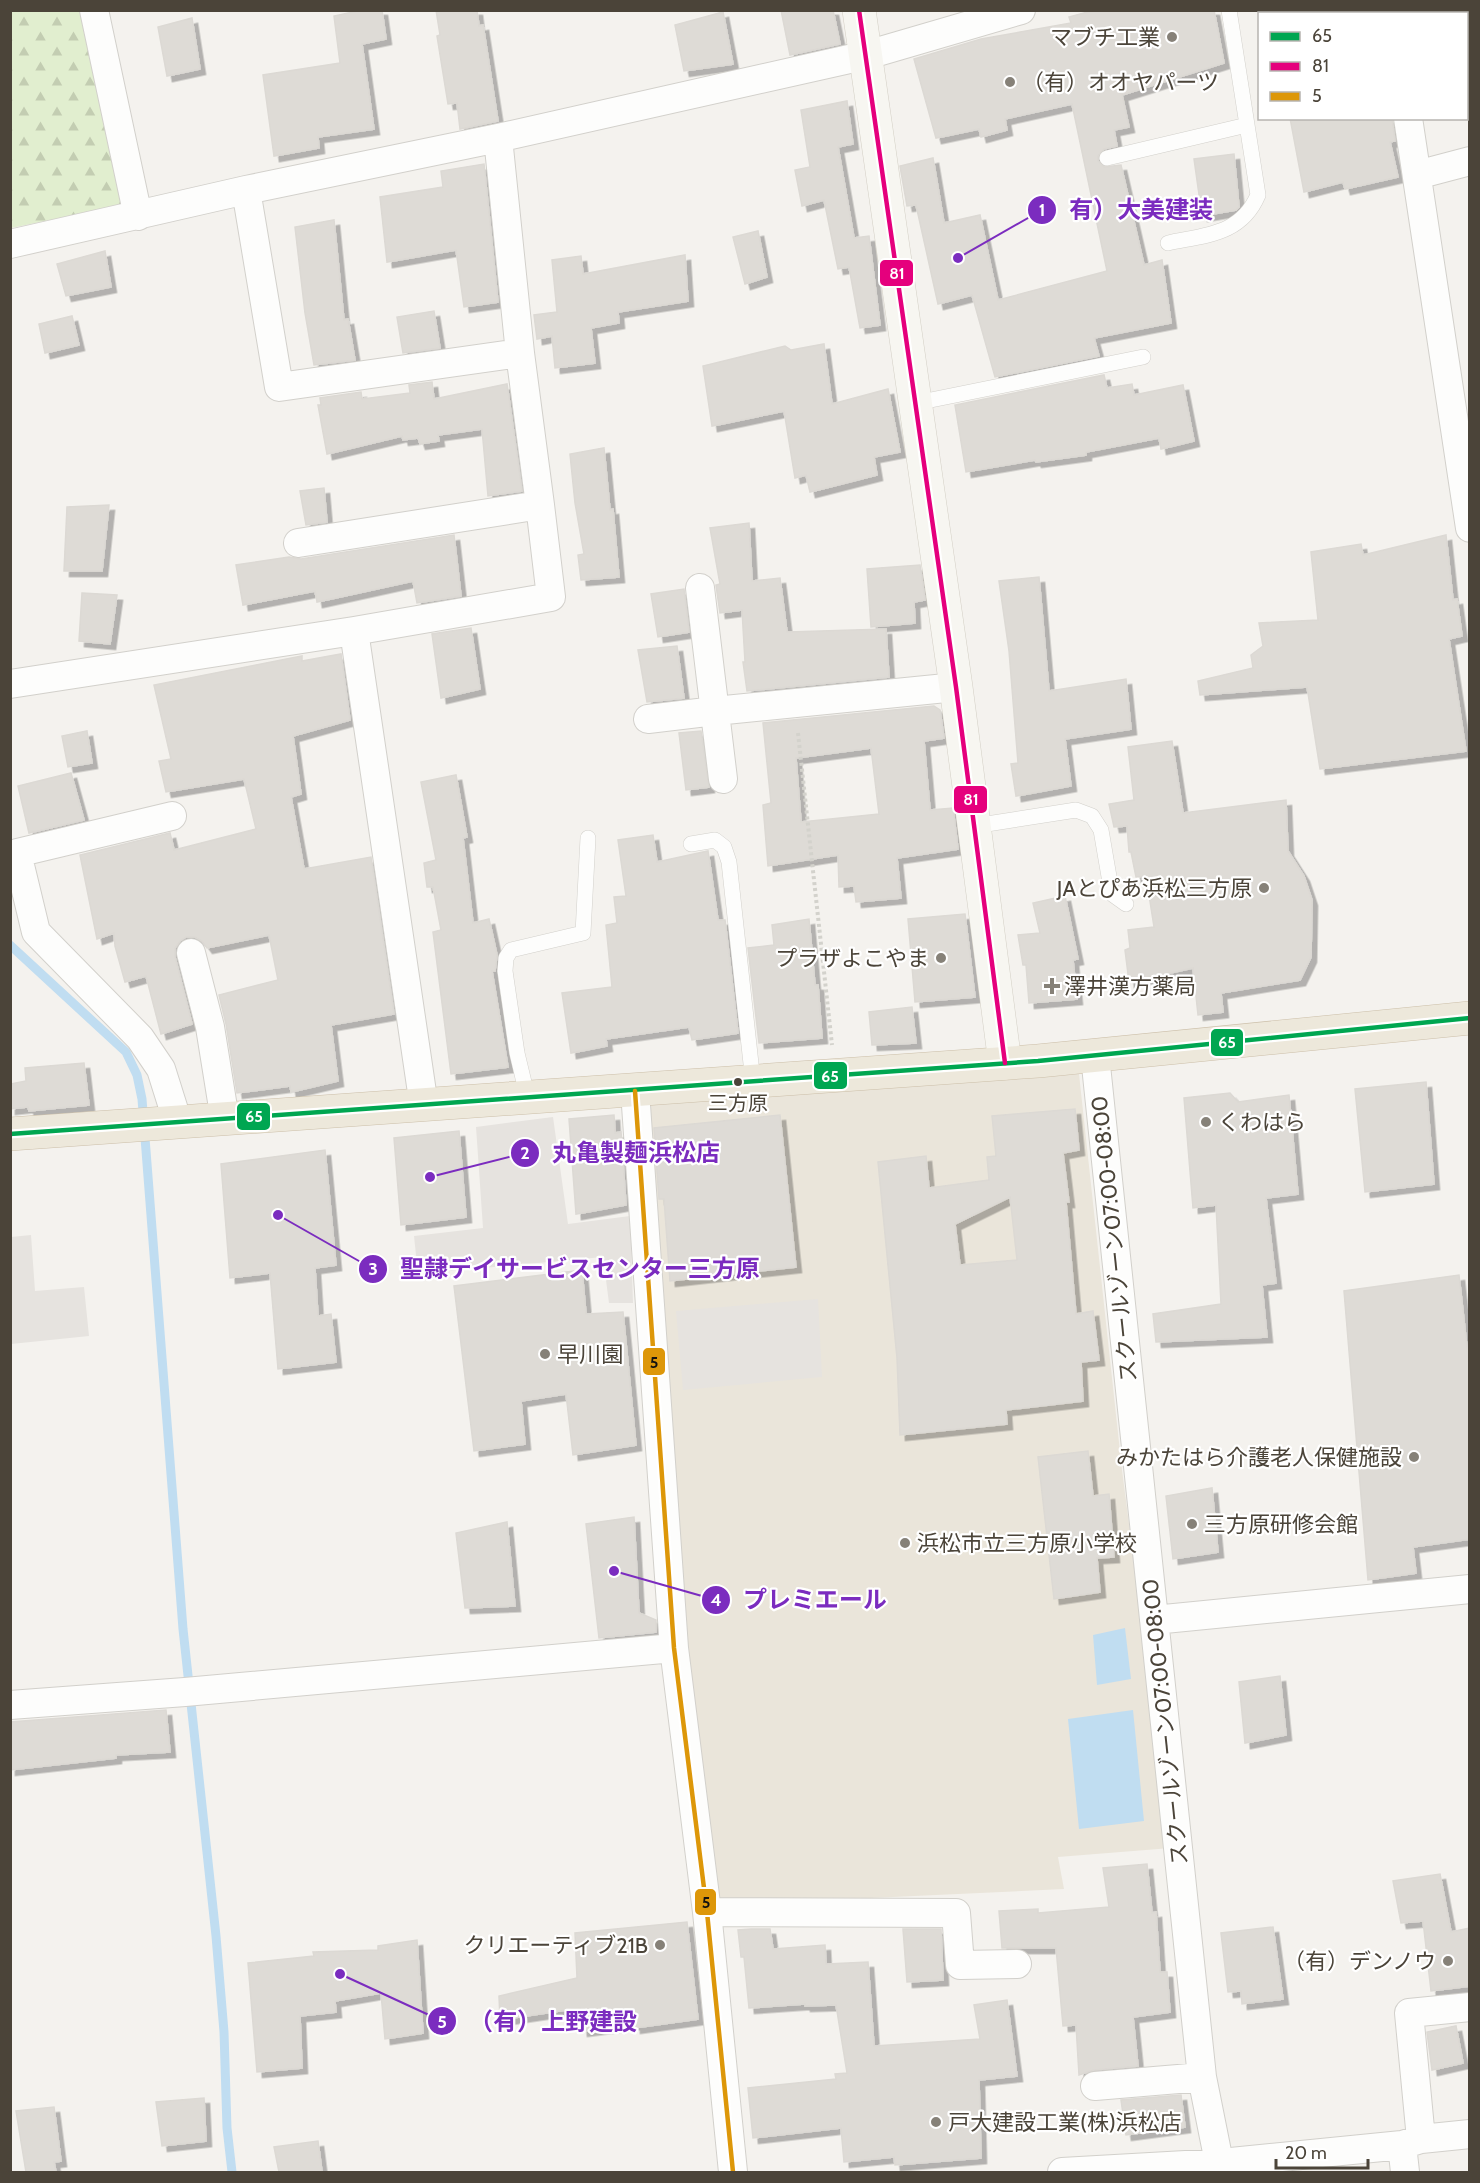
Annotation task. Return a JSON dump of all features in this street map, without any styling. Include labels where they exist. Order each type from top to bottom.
[{"type":"highway","points":[[10,1134],[528,1099],[1095,1056],[1470,1018]]},
{"type":"main road","points":[[859,10],[956,687],[1005,1063]]},
{"type":"street","points":[[94,10],[138,216]]},
{"type":"street","points":[[10,244],[246,190],[498,138],[867,55],[1021,10]]},
{"type":"street","points":[[1408,120],[1470,528]]},
{"type":"street","points":[[10,684],[354,631],[551,597],[520,353],[498,138]]},
{"type":"street","points":[[1417,175],[1470,161]]},
{"type":"street","points":[[246,190],[279,387],[520,353]]},
{"type":"street","points":[[298,543],[540,505]]},
{"type":"street","points":[[700,588],[723,779]]},
{"type":"street","points":[[354,631],[424,1106]]},
{"type":"street","points":[[648,719],[956,687]]},
{"type":"street","points":[[169,1124],[162,1069],[140,1038],[36,932],[17,853],[172,816]]},
{"type":"street","points":[[191,953],[210,1028],[225,1120]]},
{"type":"street","name":"スクールゾーン07:00-08:00","points":[[1095,1056],[1202,2077],[1221,2168]]},
{"type":"street","points":[[635,1091],[674,1648],[707,1912],[733,2172]]},
{"type":"street","points":[[1154,1620],[1470,1589]]},
{"type":"street","points":[[10,1705],[185,1692],[674,1648]]},
{"type":"street","points":[[707,1912],[957,1913],[960,1965],[1017,1964]]},
{"type":"street","points":[[1405,2172],[1411,2142],[1409,2013],[1470,2007]]},
{"type":"street","points":[[1095,2086],[1202,2077]]},
{"type":"street","points":[[1062,2172],[1221,2168],[1470,2134]]},
{"type":"lane","points":[[1168,243],[1223,231],[1251,211],[1257,195],[1229,10]]},
{"type":"lane","points":[[1107,158],[1247,125]]},
{"type":"lane","points":[[916,403],[1143,357]]},
{"type":"lane","points":[[974,826],[1076,810],[1092,816],[1101,830],[1112,894],[1126,904]]},
{"type":"lane","points":[[528,1099],[517,1053],[505,970],[506,958],[511,950],[583,933],[588,838]]},
{"type":"lane","points":[[691,844],[715,840],[723,847],[729,862],[753,1082]]},
{"type":"path","points":[[795,703],[832,1046]]},
{"type":"shaded area","name":"浜松市立三方原小学校","points":[[1079,1074],[1122,1470],[1171,1848],[1058,1857],[1064,1889],[719,1905],[683,1624],[649,1105]]},
{"type":"shaded area","points":[[553,1117],[568,1224],[630,1216],[633,1303],[609,1303],[603,1257],[418,1274],[414,1236],[483,1228],[476,1127]]},
{"type":"shaded area","points":[[31,1235],[35,1291],[84,1287],[89,1336],[11,1344],[11,1237]]},
{"type":"shaded area","points":[[818,1299],[822,1377],[683,1390],[676,1311]]},
{"type":"green space","points":[[11,11],[85,11],[124,205],[11,228]]},
{"type":"water","points":[[1125,1628],[1131,1679],[1097,1685],[1093,1635]]},
{"type":"water","points":[[1133,1710],[1144,1821],[1079,1829],[1068,1719]]},
{"type":"building","points":[[362,10],[382,10],[386,39],[362,44],[374,129],[318,137],[319,148],[274,156],[263,75],[340,63],[334,16]]},
{"type":"building","points":[[436,10],[477,10],[479,26],[483,25],[498,121],[460,129],[457,103],[448,104],[437,36],[440,35]]},
{"type":"building","points":[[781,10],[833,10],[840,44],[790,55]]},
{"type":"building","points":[[1095,10],[1214,10],[1224,63],[1122,95],[1129,127],[1114,130],[1117,146],[1104,149],[1098,156],[1098,161],[1104,167],[1121,165],[1144,265],[1162,260],[1171,323],[1094,338],[1099,356],[995,377],[972,295],[938,304],[916,205],[907,206],[900,166],[933,158],[944,223],[980,215],[998,300],[1107,271],[1072,104],[1005,119],[1007,130],[981,137],[979,129],[936,138],[914,59],[981,39],[1071,23],[1069,17]]},
{"type":"building","points":[[723,12],[733,64],[684,71],[675,25]]},
{"type":"building","points":[[192,18],[200,69],[167,76],[158,27]]},
{"type":"building","points":[[847,101],[853,144],[838,147],[854,238],[869,236],[880,325],[860,328],[849,267],[838,269],[824,200],[802,206],[795,170],[810,167],[801,110]]},
{"type":"building","points":[[1290,120],[1392,120],[1395,141],[1390,142],[1398,177],[1345,189],[1343,182],[1304,192]]},
{"type":"building","points":[[1234,154],[1239,207],[1236,210],[1202,216],[1194,159]]},
{"type":"building","points":[[484,164],[498,302],[464,307],[456,250],[387,262],[380,197],[443,187],[441,171]]},
{"type":"building","points":[[334,220],[344,320],[348,319],[355,360],[314,365],[305,313],[295,227]]},
{"type":"building","points":[[758,231],[767,277],[745,284],[733,237]]},
{"type":"building","points":[[105,251],[111,287],[66,296],[57,264]]},
{"type":"building","points":[[685,255],[688,301],[618,312],[619,323],[591,328],[595,363],[555,368],[552,336],[537,339],[534,315],[557,312],[552,260],[581,256],[583,274]]},
{"type":"building","points":[[434,311],[440,348],[403,353],[397,317]]},
{"type":"building","points":[[72,316],[79,345],[45,353],[39,324]]},
{"type":"building","points":[[824,344],[832,404],[888,389],[900,452],[874,457],[877,475],[810,492],[806,475],[795,478],[784,411],[712,426],[703,366],[785,346],[791,350]]},
{"type":"building","points":[[1104,375],[1107,388],[1132,384],[1134,395],[1183,385],[1194,441],[1161,449],[1159,438],[1086,452],[1086,455],[1036,462],[1035,460],[966,472],[955,405]]},
{"type":"building","points":[[432,382],[434,399],[507,384],[522,491],[488,496],[482,429],[438,435],[439,441],[420,444],[418,438],[403,440],[402,436],[327,454],[318,405],[321,405],[320,398],[361,392],[362,399],[410,393],[409,385]]},
{"type":"building","points":[[604,448],[610,510],[613,509],[619,577],[581,580],[578,555],[584,554],[575,503],[570,454]]},
{"type":"building","points":[[324,488],[327,522],[306,525],[300,491]]},
{"type":"building","points":[[109,505],[102,571],[64,571],[67,507]]},
{"type":"building","points":[[749,523],[752,581],[780,578],[787,632],[886,629],[889,677],[747,691],[743,662],[745,662],[742,610],[720,613],[716,585],[720,584],[710,528]]},
{"type":"building","points":[[454,535],[461,596],[417,603],[413,581],[317,602],[315,591],[243,605],[236,565],[289,557],[301,559]]},
{"type":"building","points":[[1446,535],[1453,600],[1457,599],[1462,636],[1449,639],[1466,751],[1320,769],[1307,687],[1200,695],[1198,681],[1253,668],[1251,655],[1263,646],[1259,623],[1318,620],[1311,552],[1361,544],[1363,555]]},
{"type":"building","points":[[920,565],[925,600],[914,602],[915,623],[871,627],[867,569]]},
{"type":"building","points":[[1039,577],[1049,691],[1126,679],[1131,729],[1065,739],[1071,786],[1016,796],[1011,764],[1018,763],[1009,651],[999,581]]},
{"type":"building","points":[[684,589],[689,632],[658,637],[651,594]]},
{"type":"building","points":[[82,593],[117,595],[110,644],[79,641]]},
{"type":"building","points":[[471,628],[480,689],[441,698],[432,634]]},
{"type":"building","points":[[677,646],[684,698],[647,702],[638,650]]},
{"type":"building","points":[[341,654],[350,720],[293,736],[301,794],[291,797],[304,869],[371,857],[394,1014],[331,1025],[338,1081],[291,1092],[290,1086],[237,1093],[219,995],[278,980],[269,935],[207,948],[195,937],[186,937],[180,941],[175,948],[175,957],[192,1024],[161,1034],[146,976],[125,982],[115,946],[114,933],[97,939],[80,855],[170,833],[174,850],[256,829],[244,779],[166,792],[159,761],[171,759],[154,685],[302,656],[302,661]]},
{"type":"building","points":[[934,706],[940,710],[944,738],[924,741],[930,810],[953,808],[958,849],[897,858],[901,898],[856,902],[854,886],[839,887],[838,855],[768,866],[763,805],[771,803],[763,723]],"holes":[[[871,748],[879,814],[801,822],[796,758]]]},
{"type":"building","points":[[87,731],[92,763],[68,767],[62,736]]},
{"type":"building","points":[[701,731],[709,787],[686,790],[679,733]]},
{"type":"building","points":[[1172,741],[1183,813],[1286,800],[1288,851],[1304,876],[1312,900],[1311,957],[1300,980],[1221,993],[1223,1012],[1198,1015],[1193,968],[1129,982],[1125,950],[1130,948],[1128,930],[1154,927],[1146,876],[1136,877],[1131,852],[1129,852],[1127,826],[1114,827],[1109,804],[1134,800],[1128,747]]},
{"type":"building","points":[[71,773],[84,820],[29,833],[18,786]]},
{"type":"building","points":[[456,775],[467,837],[463,838],[473,923],[489,919],[497,955],[495,971],[492,971],[508,1067],[451,1074],[433,932],[441,930],[433,887],[427,887],[424,863],[436,860],[421,782]]},
{"type":"building","points":[[653,835],[657,862],[708,851],[718,920],[725,920],[738,1033],[692,1040],[689,1027],[606,1039],[607,1046],[571,1053],[562,993],[612,987],[606,925],[617,923],[614,897],[626,896],[618,840]]},
{"type":"building","points":[[1065,896],[1078,959],[1073,960],[1077,999],[1029,1003],[1026,965],[1023,965],[1018,935],[1040,933],[1033,903]]},
{"type":"building","name":"プラザよこやま","points":[[965,914],[975,997],[915,1002],[908,919]]},
{"type":"building","points":[[809,919],[822,1038],[759,1043],[748,948],[774,945],[772,925]]},
{"type":"building","points":[[912,1007],[916,1043],[872,1045],[869,1012]]},
{"type":"building","points":[[84,1063],[89,1105],[29,1111],[28,1107],[10,1109],[10,1084],[26,1081],[25,1068]]},
{"type":"building","points":[[1426,1082],[1434,1184],[1365,1192],[1355,1089]]},
{"type":"building","points":[[1230,1093],[1238,1102],[1289,1095],[1298,1194],[1266,1198],[1276,1283],[1262,1285],[1267,1337],[1156,1342],[1153,1314],[1221,1304],[1216,1205],[1193,1208],[1184,1098]]},
{"type":"building","points":[[1075,1109],[1079,1150],[1063,1153],[1069,1202],[1066,1202],[1076,1314],[1093,1311],[1099,1360],[1081,1362],[1083,1401],[1006,1410],[1007,1424],[900,1435],[897,1358],[878,1162],[926,1156],[929,1188],[989,1180],[987,1157],[996,1156],[992,1116]],"holes":[[[1010,1197],[1017,1260],[960,1265],[955,1224]]]},
{"type":"building","points":[[614,1115],[615,1133],[621,1132],[626,1205],[576,1214],[569,1119]]},
{"type":"building","points":[[780,1115],[796,1267],[670,1281],[664,1199],[659,1199],[654,1128]]},
{"type":"building","points":[[459,1131],[466,1217],[401,1225],[394,1138]]},
{"type":"building","points":[[325,1150],[336,1265],[315,1268],[318,1316],[331,1314],[336,1362],[278,1369],[270,1273],[230,1278],[221,1164]]},
{"type":"building","name":"早川園","points":[[582,1270],[586,1314],[623,1312],[636,1445],[573,1455],[566,1394],[521,1401],[525,1444],[474,1451],[454,1286]]},
{"type":"building","name":"みかたはら介護老人保健施設","points":[[1459,1275],[1470,1375],[1470,1539],[1413,1547],[1416,1573],[1368,1580],[1344,1291]]},
{"type":"building","points":[[1088,1451],[1093,1496],[1109,1494],[1114,1557],[1097,1558],[1100,1592],[1054,1599],[1038,1457]]},
{"type":"building","name":"三方原研修会館","points":[[1212,1488],[1218,1552],[1173,1559],[1166,1496]]},
{"type":"building","points":[[634,1517],[639,1613],[656,1620],[656,1632],[599,1638],[586,1524]]},
{"type":"building","points":[[507,1522],[515,1606],[465,1608],[456,1533]]},
{"type":"building","points":[[1280,1676],[1286,1735],[1245,1743],[1239,1682]]},
{"type":"building","points":[[166,1710],[170,1752],[116,1755],[116,1758],[10,1770],[10,1722]]},
{"type":"building","points":[[1147,1864],[1152,1913],[1156,1912],[1160,1972],[1167,1972],[1170,2012],[1133,2017],[1138,2066],[1094,2070],[1079,2075],[1076,2025],[1063,2026],[1056,1948],[1002,1948],[999,1911],[1038,1909],[1038,1913],[1109,1907],[1103,1868]]},
{"type":"building","points":[[1440,1874],[1451,1932],[1470,1928],[1470,1986],[1431,1991],[1423,1921],[1401,1923],[1393,1881]]},
{"type":"building","points":[[687,1922],[698,2019],[635,2028],[635,2024],[582,2031],[580,2008],[500,2020],[499,1996],[577,1978],[575,1933]]},
{"type":"building","points":[[1273,1927],[1283,1999],[1242,2004],[1241,1991],[1228,1992],[1221,1933]]},
{"type":"building","points":[[770,1929],[773,1949],[825,1945],[826,1964],[868,1962],[874,2046],[980,2039],[974,2005],[1007,2000],[1017,2076],[979,2080],[981,2158],[895,2165],[894,2157],[844,2162],[841,2128],[753,2138],[748,2088],[836,2079],[835,2074],[847,2073],[836,2005],[805,2006],[805,2004],[749,2008],[744,1957],[741,1957],[738,1930]]},
{"type":"building","points":[[903,1929],[941,1929],[943,1980],[907,1982]]},
{"type":"building","points":[[417,1940],[423,2033],[385,2039],[381,1993],[335,2001],[336,2012],[300,2016],[302,2068],[257,2072],[248,1963],[314,1956],[313,1952],[378,1950],[378,1946]]},
{"type":"building","points":[[1456,2026],[1463,2063],[1432,2070],[1427,2032]]},
{"type":"building","points":[[1181,2095],[1185,2127],[1126,2135],[1121,2100]]},
{"type":"building","points":[[204,2098],[206,2141],[162,2146],[156,2102]]},
{"type":"building","points":[[54,2107],[61,2161],[54,2162],[56,2172],[26,2172],[16,2111]]},
{"type":"building","points":[[318,2141],[322,2172],[279,2172],[274,2147]]},
{"type":"waterway","points":[[10,945],[126,1052],[137,1075],[142,1099],[183,1629],[216,1936],[224,2032],[227,2128],[232,2172]]},
{"type":"transit line","name":"81","points":[[859,10],[956,687],[1005,1063]]},
{"type":"transit line","name":"65","points":[[10,1134],[1038,1061],[1470,1018]]},
{"type":"transit line","name":"5","points":[[635,1091],[674,1648],[707,1912],[733,2172]]},
{"type":"place","name":"マブチ工業","points":[[1172,37]]},
{"type":"place","name":"（有）オオヤパーツ","points":[[1010,82]]},
{"type":"place","name":"有）大美建装","points":[[958,258]]},
{"type":"place","name":"JAとぴあ浜松三方原","points":[[1264,888]]},
{"type":"place","name":"プラザよこやま","points":[[941,958]]},
{"type":"place","name":"澤井漢方薬局","points":[[1052,986]]},
{"type":"place","name":"三方原","points":[[738,1082]]},
{"type":"place","name":"くわはら","points":[[1206,1122]]},
{"type":"place","name":"丸亀製麺浜松店","points":[[430,1177]]},
{"type":"place","name":"聖隷デイサービスセンター三方原","points":[[278,1215]]},
{"type":"place","name":"早川園","points":[[545,1354]]},
{"type":"place","name":"みかたはら介護老人保健施設","points":[[1414,1457]]},
{"type":"place","name":"三方原研修会館","points":[[1192,1524]]},
{"type":"place","name":"浜松市立三方原小学校","points":[[905,1543]]},
{"type":"place","name":"プレミエール","points":[[614,1571]]},
{"type":"place","name":"クリエーティブ21B","points":[[660,1945]]},
{"type":"place","name":"（有）デンノウ","points":[[1448,1961]]},
{"type":"place","name":"（有）上野建設","points":[[340,1974]]},
{"type":"place","name":"戸大建設工業(株)浜松店","points":[[936,2122]]}]
